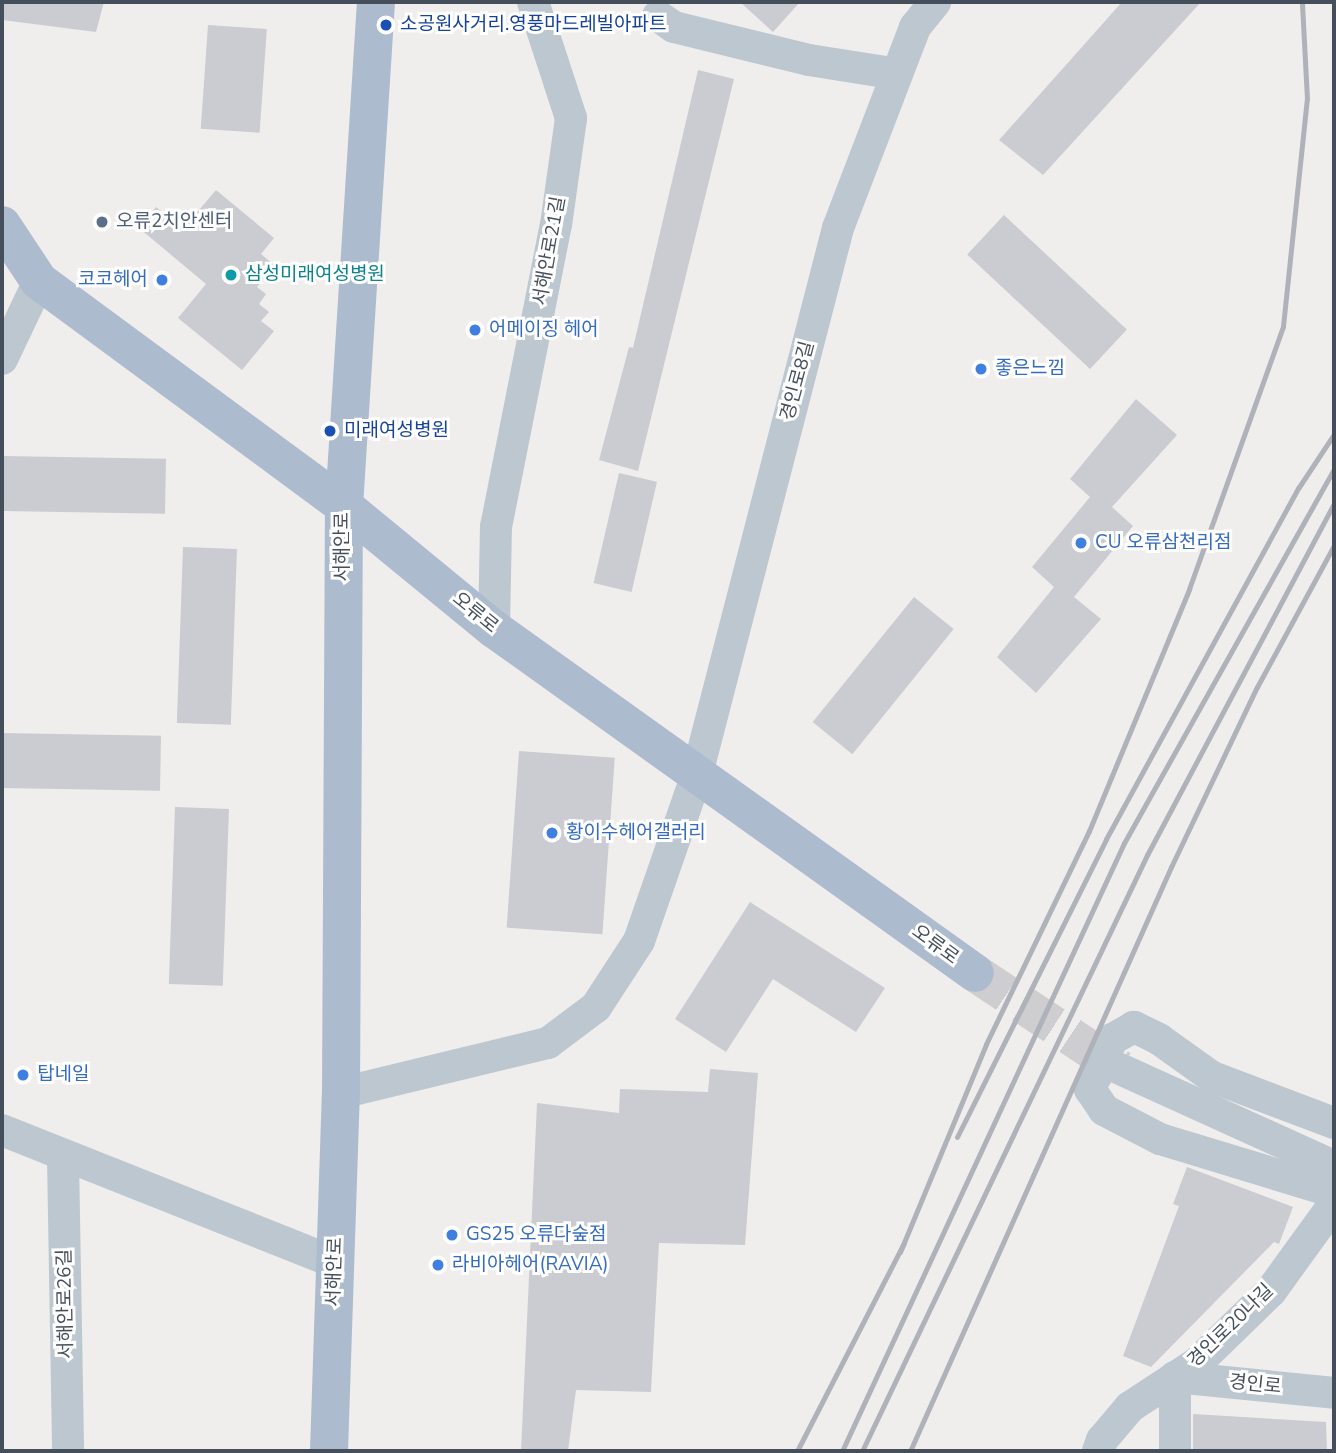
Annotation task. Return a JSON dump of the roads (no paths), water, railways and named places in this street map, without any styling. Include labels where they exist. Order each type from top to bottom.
[{"type":"main road","name":"서해안로","points":[[329,1451],[341,1093],[344,506],[376,2]]},
{"type":"main road","name":"오류로","points":[[2,225],[38,281],[344,506],[494,629],[975,973]]},
{"type":"street","name":"서해안로21길","points":[[494,629],[496,527],[556,225],[571,118],[533,2]]},
{"type":"street","name":"경인로8길","points":[[697,774],[838,228],[915,27],[935,2]]},
{"type":"street","points":[[659,16],[674,27],[809,60],[897,74]]},
{"type":"street","points":[[2,359],[38,281]]},
{"type":"street","points":[[341,1093],[548,1043],[596,1007],[639,941],[697,774]]},
{"type":"street","points":[[1334,1123],[1212,1077],[1160,1039],[1134,1027],[1112,1040],[1090,1088],[1104,1110],[1160,1139],[1334,1192]]},
{"type":"street","points":[[1120,1069],[1334,1166]]},
{"type":"street","points":[[2,1130],[64,1158],[336,1264]]},
{"type":"street","name":"서해안로26길","points":[[64,1158],[68,1451]]},
{"type":"street","name":"경인로20나길","points":[[1098,1451],[1101,1440],[1130,1407],[1197,1363],[1271,1291],[1334,1204]]},
{"type":"street","name":"경인로20나길","points":[[1174,1451],[1175,1377]]},
{"type":"street","name":"경인로","points":[[1175,1377],[1334,1393]]},
{"type":"tunnel","points":[[975,973],[1120,1069]]},
{"type":"railway","points":[[900,1252],[986,1044],[1089,831],[1189,589],[1283,326],[1307,99],[1302,2]]},
{"type":"railway","points":[[957,1137],[1106,839],[1299,487],[1334,434]]},
{"type":"railway","points":[[842,1451],[1124,843],[1334,469]]},
{"type":"railway","points":[[862,1451],[1147,855],[1334,504]]},
{"type":"railway","points":[[910,1451],[1171,867],[1257,687],[1334,545]]},
{"type":"railway","points":[[797,1451],[904,1243]]},
{"type":"place","name":"소공원사거리.영풍마드레빌아파트","points":[[386,25]]},
{"type":"place","name":"오류2치안센터","points":[[102,222]]},
{"type":"place","name":"삼성미래여성병원","points":[[231,275]]},
{"type":"place","name":"코코헤어","points":[[162,280]]},
{"type":"place","name":"어메이징 헤어","points":[[475,330]]},
{"type":"place","name":"좋은느낌","points":[[981,369]]},
{"type":"place","name":"미래여성병원","points":[[330,431]]},
{"type":"place","name":"CU 오류삼천리점","points":[[1081,543]]},
{"type":"place","name":"황이수헤어갤러리","points":[[552,833]]},
{"type":"place","name":"탑네일","points":[[23,1075]]},
{"type":"place","name":"GS25 오류다숲점","points":[[452,1235]]},
{"type":"place","name":"라비아헤어(RAVIA)","points":[[438,1265]]}]
